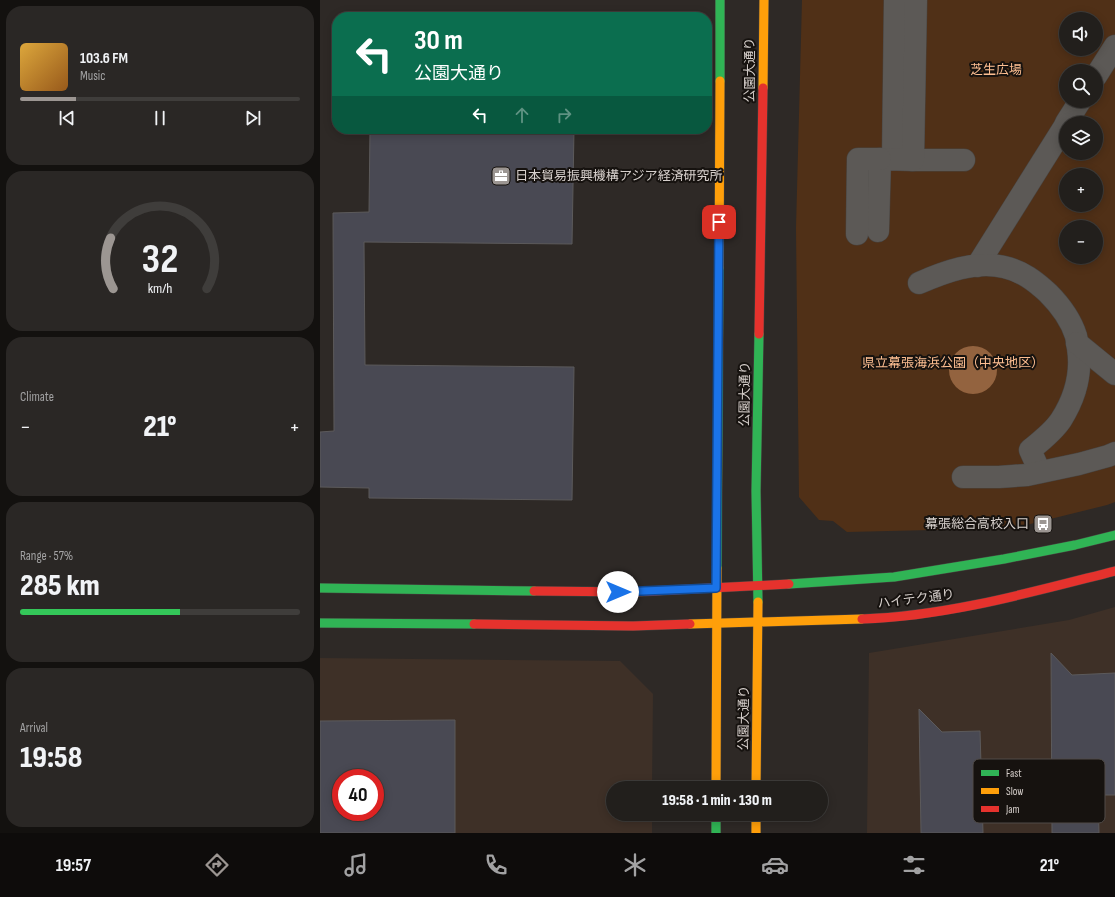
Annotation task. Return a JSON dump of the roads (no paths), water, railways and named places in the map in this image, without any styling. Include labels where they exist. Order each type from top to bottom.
[{"type":"street","name":"公園大通り","points":[[716,781],[720,0]]},
{"type":"street","name":"公園大通り","points":[[756,781],[758,586],[756,491],[763,137],[764,0]]},
{"type":"street","points":[[878,231],[895,159],[905,64],[905,10]]},
{"type":"street","points":[[1103,65],[1115,46]]},
{"type":"street","points":[[977,266],[1059,134]]},
{"type":"street","points":[[857,234],[858,159],[964,160]]},
{"type":"street","points":[[919,283],[937,275],[957,269],[977,266],[1004,267],[1024,274],[1058,303],[1076,336],[1079,373],[1076,388],[1069,406],[1060,421],[1030,450],[1040,472]]},
{"type":"street","points":[[1077,343],[1115,374]]},
{"type":"street","points":[[964,477],[999,477],[1040,472],[1079,464],[1115,453]]},
{"type":"street","name":"ハイテク通り","points":[[320,588],[634,592],[894,577],[1068,547],[1115,535]]},
{"type":"street","name":"ハイテク通り","points":[[320,623],[633,626],[888,618],[950,609],[1049,588],[1115,571]]},
{"type":"street","points":[[716,821],[716,833]]},
{"type":"street","points":[[756,821],[756,833]]},
{"type":"place","name":"日本貿易振興機構アジア経済研究所","points":[[501,176]]},
{"type":"place","name":"幕張総合高校入口","points":[[1043,524]]},
{"type":"park label","name":"芝生広場","points":[[996,70]]},
{"type":"park label","name":"県立幕張海浜公園（中央地区）","points":[[953,363]]}]
